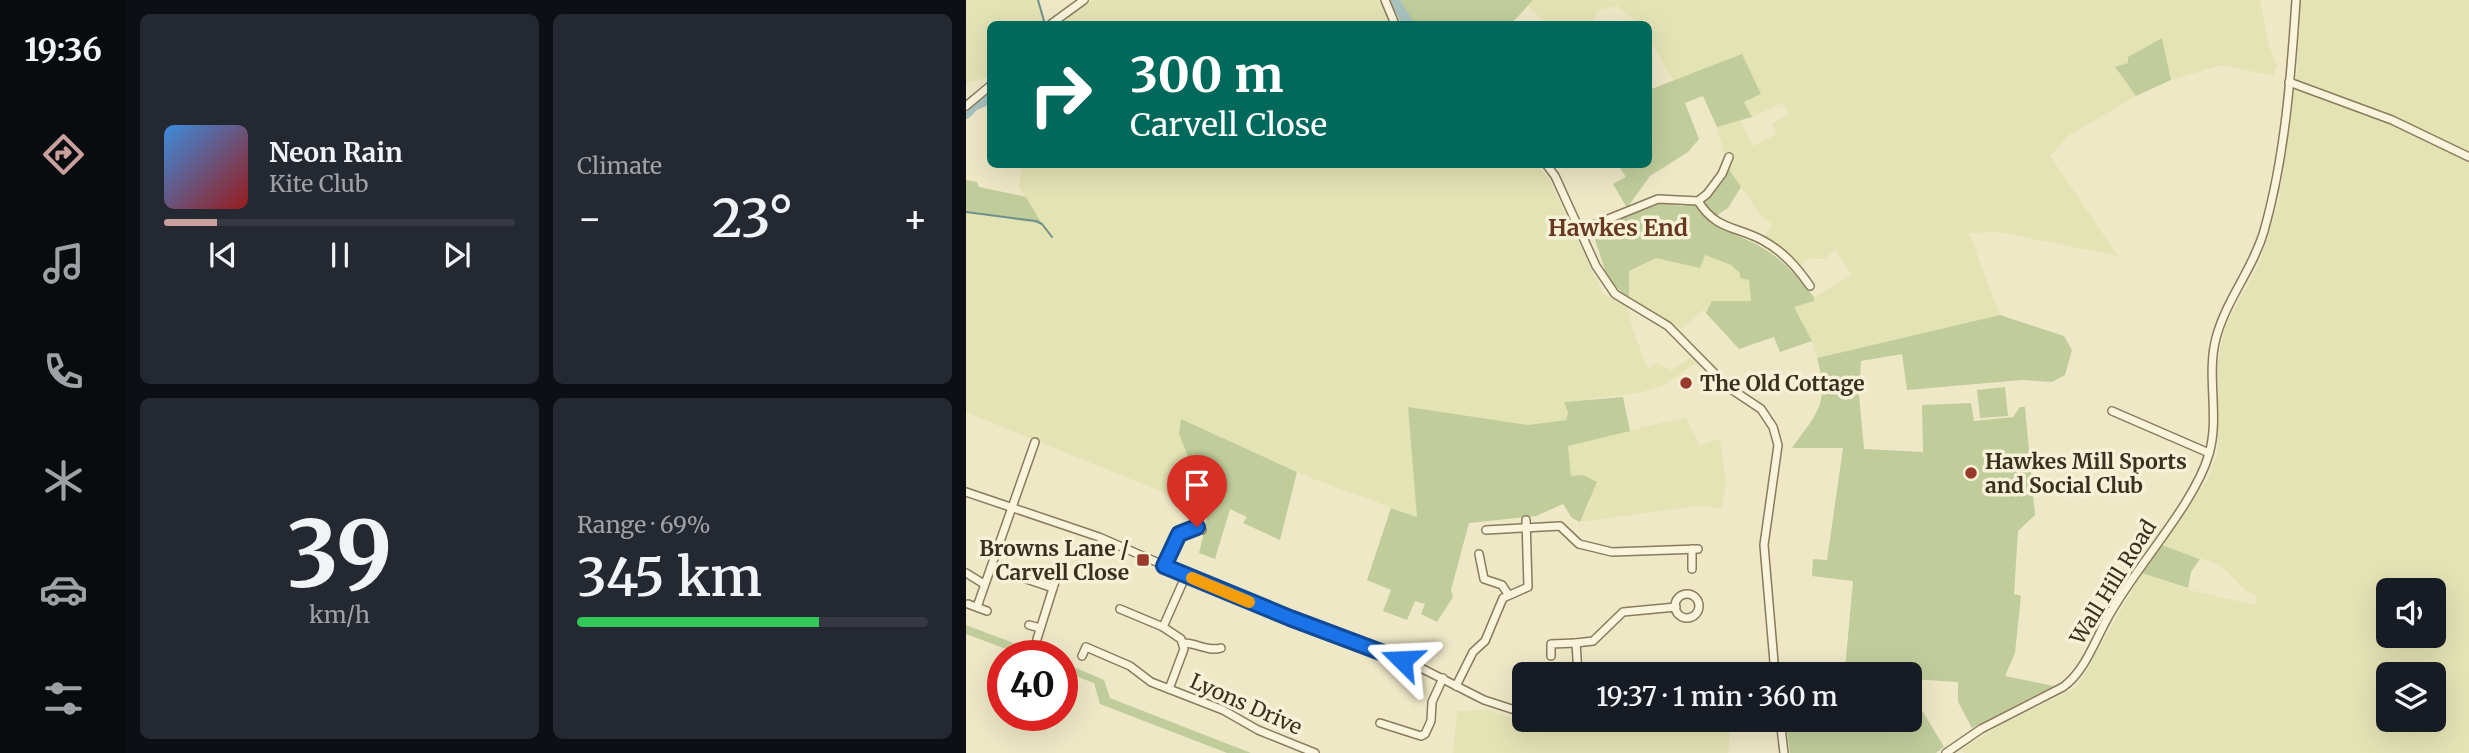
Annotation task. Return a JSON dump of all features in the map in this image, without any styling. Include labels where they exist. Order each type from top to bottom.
[{"type":"street","points":[[1055,21],[1084,0]]},
{"type":"street","points":[[1385,0],[1393,21]]},
{"type":"street","name":"Wall Hill Road","points":[[1947,753],[1973,733],[2063,687],[2076,677],[2119,598],[2192,491],[2209,453],[2216,341],[2228,307],[2256,257],[2264,231],[2289,82],[2296,0]]},
{"type":"street","points":[[2289,82],[2392,120],[2469,157]]},
{"type":"street","points":[[966,106],[987,88]]},
{"type":"street","points":[[1581,230],[1658,200],[1698,201],[1723,174],[1729,157]]},
{"type":"street","points":[[1549,168],[1596,266],[1615,294],[1668,326],[1728,387],[1761,409],[1773,428],[1778,445],[1764,545],[1774,662]]},
{"type":"street","points":[[1698,201],[1711,219],[1762,240],[1782,252],[1810,286]]},
{"type":"street","points":[[2112,411],[2209,453]]},
{"type":"street","points":[[977,607],[1035,442]]},
{"type":"street","points":[[966,492],[1099,537],[1185,575],[1443,678],[1484,700],[1512,709]]},
{"type":"street","points":[[1457,685],[1473,652],[1485,641],[1502,601],[1508,594],[1525,590],[1529,585],[1526,524]]},
{"type":"street","points":[[1486,530],[1526,524],[1564,526],[1579,544],[1612,552],[1695,549],[1692,569]]},
{"type":"street","points":[[1164,566],[1179,534],[1194,527],[1202,530]]},
{"type":"street","points":[[1479,554],[1485,579],[1503,586],[1508,594]]},
{"type":"street","points":[[1037,639],[1060,566]]},
{"type":"street","points":[[991,568],[1053,588]]},
{"type":"street","points":[[966,573],[984,584]]},
{"type":"street","points":[[1163,627],[1185,575]]},
{"type":"street","points":[[968,604],[987,611]]},
{"type":"street","points":[[1550,656],[1550,644],[1593,641],[1623,612],[1676,607]]},
{"type":"street","name":"Lyons Drive","points":[[1120,609],[1163,627],[1177,635],[1184,643],[1197,643],[1217,652]]},
{"type":"street","points":[[1029,625],[1040,628]]},
{"type":"street","points":[[1082,656],[1090,639]]},
{"type":"street","name":"Lyons Drive","points":[[1184,643],[1169,689],[1315,753]]},
{"type":"street","points":[[1576,643],[1577,662]]},
{"type":"street","points":[[1086,647],[1169,689]]},
{"type":"street","points":[[1115,671],[1119,662]]},
{"type":"street","points":[[1380,723],[1420,736],[1425,734],[1431,722],[1432,702],[1443,678]]},
{"type":"street","points":[[1782,732],[1784,753]]},
{"type":"green space","points":[[966,0],[1038,0],[1045,21],[987,21],[987,78],[966,83]]},
{"type":"green space","points":[[1091,0],[1379,0],[1389,21],[1062,21]]},
{"type":"green space","points":[[1391,0],[1533,0],[1514,21],[1400,21]]},
{"type":"green space","points":[[1533,0],[2260,0],[2269,46],[2277,65],[2273,76],[2222,65],[2171,80],[2162,38],[2128,57],[2128,63],[2115,68],[2136,96],[2068,136],[2050,156],[2118,256],[1997,232],[1969,233],[2000,315],[1817,358],[1812,341],[1794,307],[1814,301],[1814,297],[1852,275],[1835,250],[1824,259],[1809,259],[1800,266],[1764,238],[1772,224],[1762,217],[1728,168],[1717,127],[1740,120],[1753,146],[1776,134],[1772,124],[1789,114],[1782,103],[1752,117],[1744,102],[1761,94],[1673,80],[1652,42],[1652,21],[1635,21],[1617,6],[1598,10],[1592,21],[1544,21],[1527,5]]},
{"type":"green space","points":[[2304,0],[2469,0],[2469,753],[1965,753],[1960,750],[2005,723],[2077,687],[2142,573],[2194,591],[2255,605],[2257,596],[2246,591],[2220,565],[2162,545],[2208,479],[2218,451],[2213,387],[2225,326],[2259,264],[2279,201],[2297,72],[2299,3]]},
{"type":"green space","points":[[2162,38],[2171,80],[2136,96],[2115,67],[2128,63],[2128,57]]},
{"type":"green space","points":[[1742,54],[1761,94],[1744,102],[1752,117],[1717,127],[1703,96],[1685,103],[1699,139],[1688,152],[1650,176],[1627,208],[1613,184],[1626,177],[1620,168],[1652,168],[1652,89]]},
{"type":"green space","points":[[1022,168],[1540,168],[1549,179],[1603,294],[1628,307],[1631,325],[1648,369],[1656,363],[1671,370],[1692,357],[1697,362],[1664,385],[1639,393],[1564,402],[1568,413],[1566,420],[1528,425],[1478,419],[1417,517],[1311,478],[1181,419],[1190,462],[1202,492],[1204,509],[966,412],[966,212],[1041,222],[1019,187]]},
{"type":"green space","points":[[1728,168],[1741,187],[1728,208],[1716,216],[1722,221],[1721,229],[1763,248],[1783,262],[1814,297],[1814,301],[1794,307],[1812,341],[1780,352],[1774,337],[1739,349],[1706,313],[1712,301],[1751,301],[1749,280],[1740,278],[1740,273],[1731,265],[1705,255],[1700,268],[1656,258],[1629,271],[1629,299],[1608,279],[1592,231],[1660,203],[1681,206],[1697,204]]},
{"type":"green space","points":[[966,180],[977,182],[979,187],[1026,197],[1042,224],[966,212]]},
{"type":"green space","points":[[1705,255],[1731,265],[1749,279],[1751,301],[1712,302],[1706,313],[1703,310],[1681,329],[1629,299],[1629,271],[1656,258],[1677,262]]},
{"type":"green space","points":[[2000,315],[2064,336],[2072,350],[2065,375],[2052,382],[2022,380],[1907,390],[1902,354],[1861,361],[1859,394],[1864,449],[1923,452],[1922,405],[1971,403],[1974,421],[2013,417],[2020,407],[2025,407],[2035,515],[2018,531],[2014,594],[2021,596],[2015,653],[2005,676],[2054,686],[1972,728],[1958,702],[1958,682],[1922,680],[1922,662],[1846,662],[1853,581],[1812,576],[1813,559],[1827,560],[1843,448],[1792,448],[1819,407],[1822,387],[1817,358]]},
{"type":"green space","points":[[2005,387],[2008,416],[1980,418],[1977,390]]},
{"type":"green space","points":[[1623,397],[1630,431],[1568,446],[1571,476],[1583,475],[1597,482],[1580,522],[1572,518],[1563,504],[1536,516],[1469,523],[1451,590],[1453,597],[1437,622],[1421,614],[1425,604],[1415,601],[1407,620],[1383,611],[1391,590],[1367,580],[1391,508],[1417,517],[1408,407],[1528,425],[1566,420],[1568,413],[1564,402]]},
{"type":"green space","points":[[1686,417],[1699,445],[1720,439],[1726,482],[1722,508],[1696,506],[1580,522],[1592,499],[1571,476],[1568,445]]},
{"type":"green space","points":[[1181,419],[1297,472],[1280,540],[1243,523],[1247,517],[1230,509],[1215,559],[1199,553],[1207,519],[1202,492],[1179,434]]},
{"type":"green space","points":[[2162,545],[2200,559],[2191,572],[2188,588],[2142,573]]},
{"type":"green space","points":[[966,625],[1006,640],[987,642],[966,634]]},
{"type":"green space","points":[[1078,669],[1104,680],[1110,698],[1251,753],[1227,753],[1100,704],[1094,683],[1078,677]]},
{"type":"green space","points":[[1487,710],[1512,718],[1512,732],[1730,732],[1728,753],[1453,753],[1457,711]]},
{"type":"green space","points":[[1922,710],[1944,747],[1936,753],[1790,753],[1787,732],[1922,732]]},
{"type":"waterway","points":[[1038,0],[1044,21]]},
{"type":"waterway","points":[[1394,0],[1407,21]]},
{"type":"waterway","points":[[966,114],[975,105],[987,100]]},
{"type":"waterway","points":[[966,212],[1036,221],[1042,224],[1052,237]]},
{"type":"slow traffic","points":[[1192,578],[1249,602]]},
{"type":"place","name":"The Old Cottage","points":[[1686,383]]},
{"type":"place","name":"Hawkes Mill Sports and Social Club","points":[[1971,473]]},
{"type":"place","name":"Browns Lane / Carvell Close","points":[[1143,560]]},
{"type":"district","name":"Hawkes End","points":[[1618,227]]},
{"type":"route","points":[[1197,527],[1179,534],[1164,566],[1402,660]]}]
